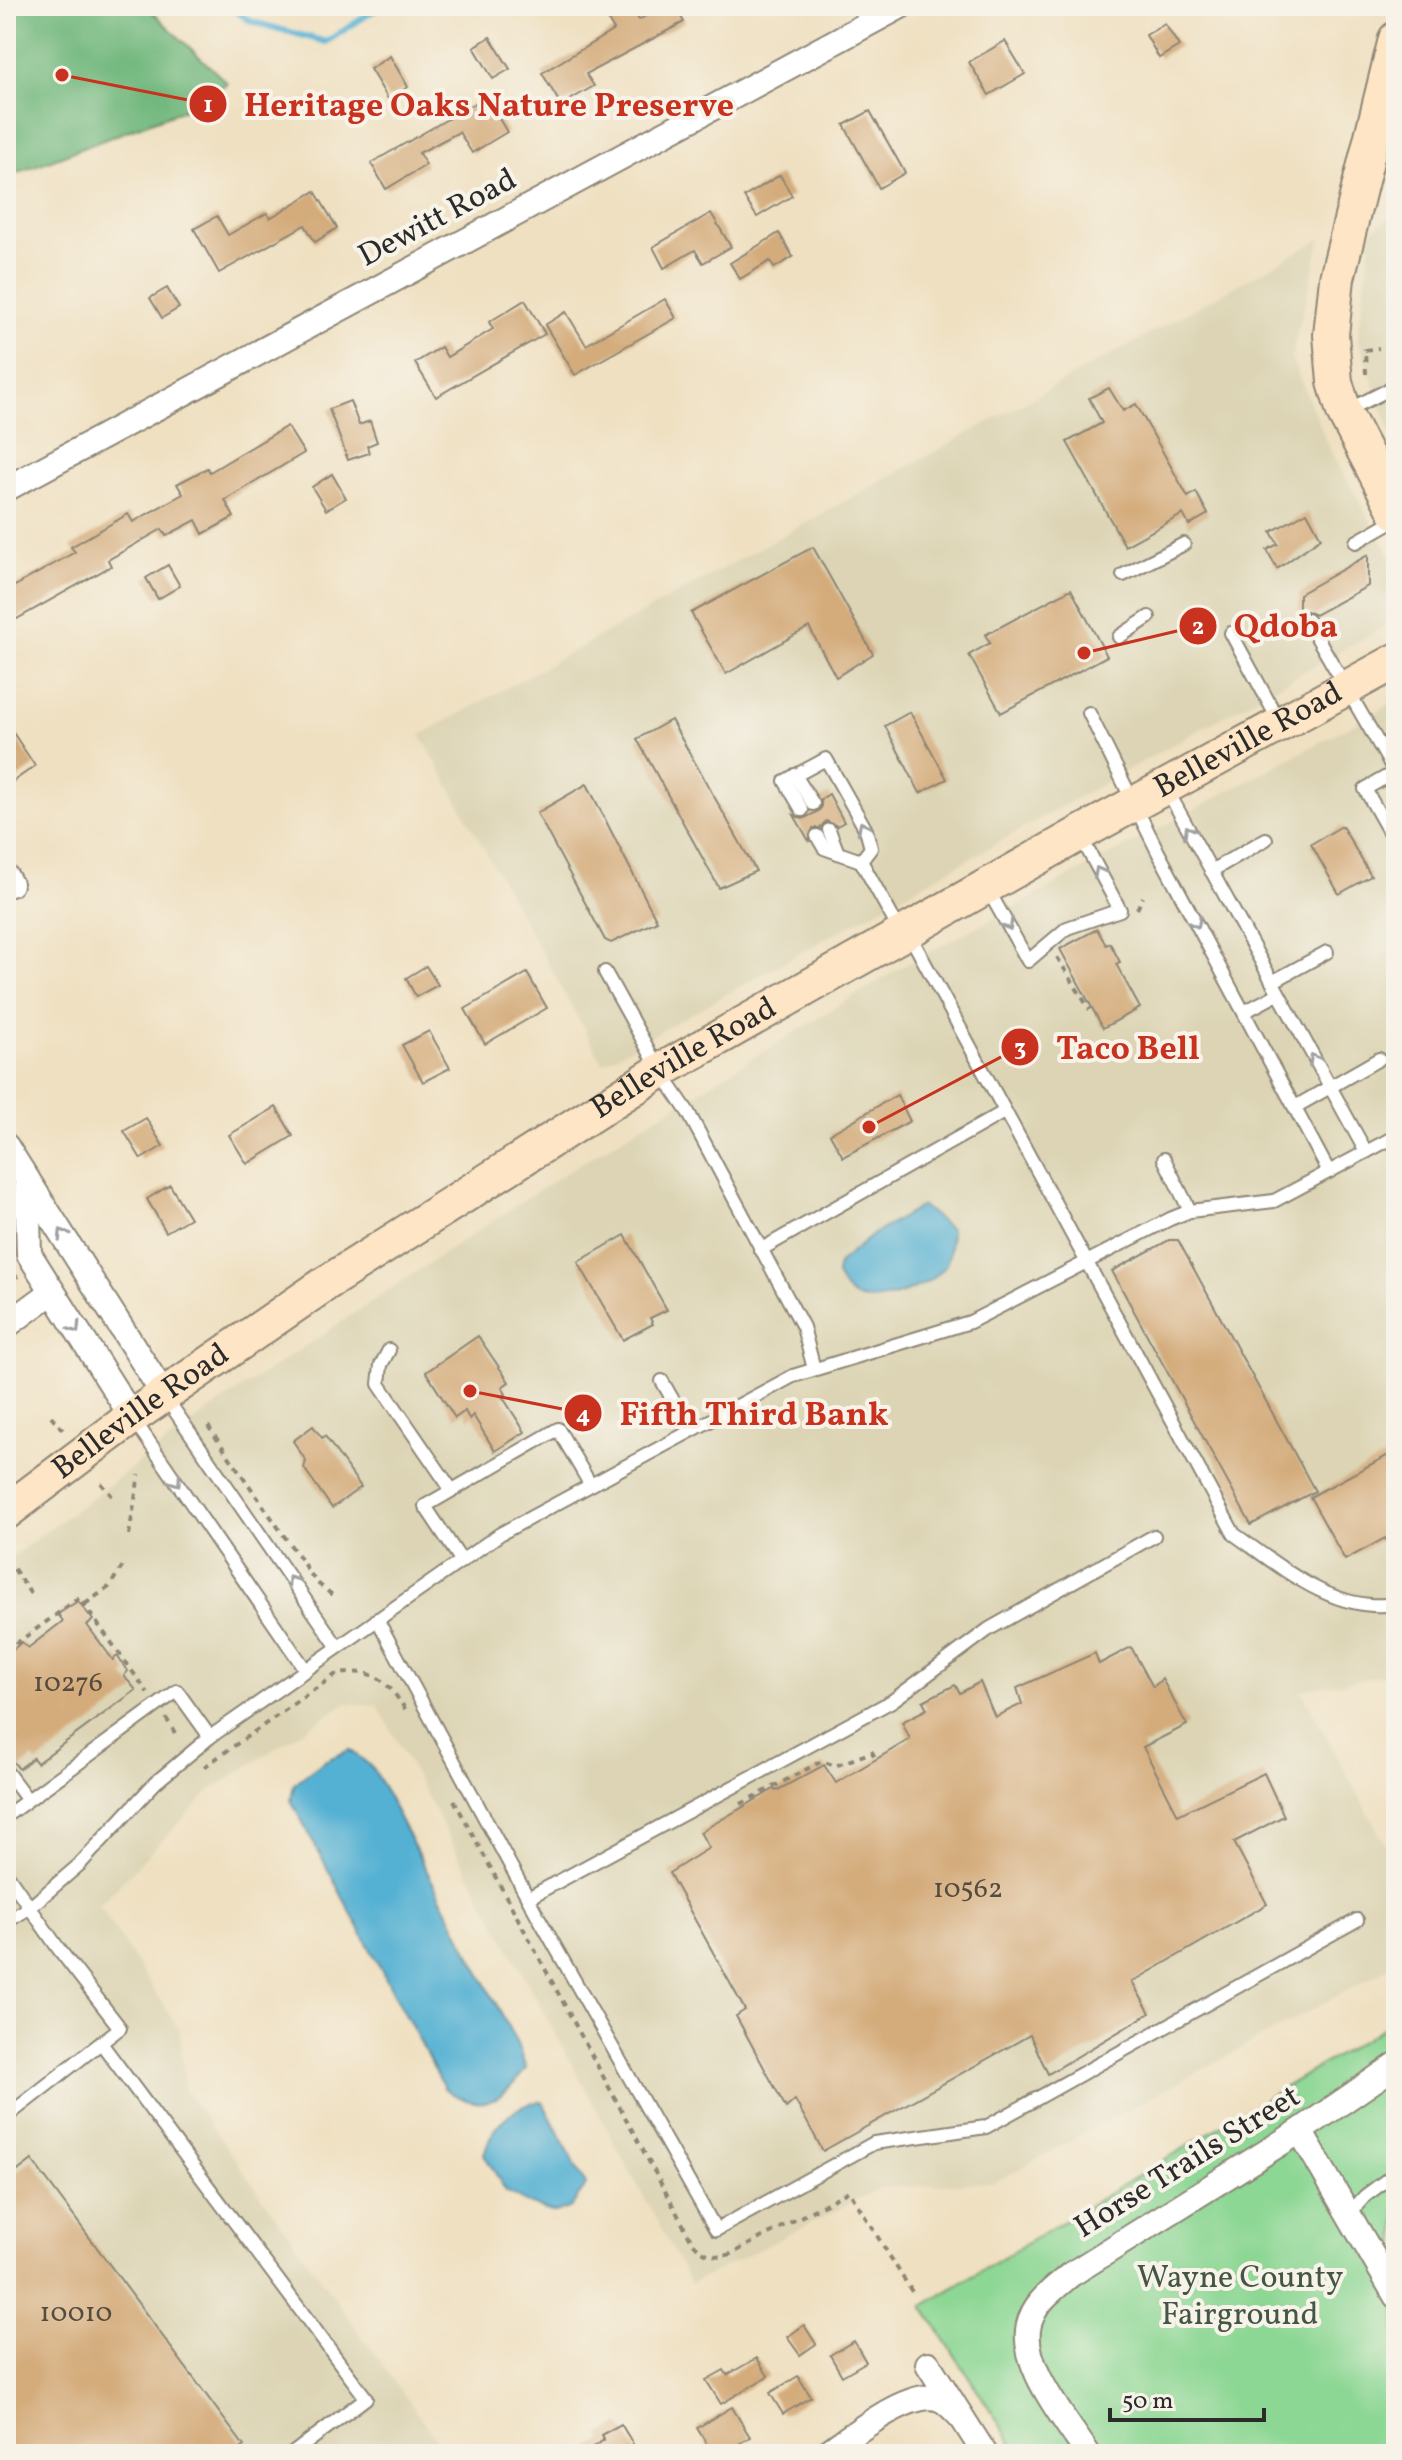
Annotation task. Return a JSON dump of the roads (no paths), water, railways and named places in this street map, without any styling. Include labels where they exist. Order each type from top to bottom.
[{"type":"main road","points":[[1396,39],[1332,304],[1332,359],[1344,412],[1396,512]]},
{"type":"main road","name":"Belleville Road","points":[[6,1512],[164,1395],[473,1187],[660,1071],[1079,834],[1396,661]]},
{"type":"street","name":"Dewitt Road","points":[[6,489],[901,6]]},
{"type":"street","points":[[6,1146],[164,1395]]},
{"type":"street","points":[[27,1179],[29,1254],[132,1417]]},
{"type":"street","points":[[6,1326],[52,1292]]},
{"type":"street","name":"Horse Trails Street","points":[[1088,2454],[1035,2371],[1028,2350],[1027,2327],[1043,2300],[1070,2275],[1300,2131],[1396,2065]]},
{"type":"street","points":[[1300,2131],[1396,2296]]},
{"type":"street","points":[[928,2364],[985,2454]]},
{"type":"street","points":[[825,2454],[891,2411],[923,2396],[942,2400],[961,2417]]},
{"type":"lane","points":[[1344,412],[1396,386]]},
{"type":"lane","points":[[1356,542],[1396,519]]},
{"type":"lane","points":[[1123,575],[1184,544]]},
{"type":"lane","points":[[1119,637],[1149,617]]},
{"type":"lane","points":[[1307,620],[1349,686],[1395,772],[1365,789],[1396,844]]},
{"type":"lane","points":[[1231,633],[1281,724]]},
{"type":"lane","points":[[1089,713],[1211,871],[1366,1152]]},
{"type":"lane","points":[[808,807],[785,781],[826,759],[866,830],[871,848],[861,861]]},
{"type":"lane","points":[[1150,795],[1158,852],[1329,1172]]},
{"type":"lane","points":[[823,833],[824,848],[861,861],[905,934],[1234,1534],[1312,1589],[1378,1607],[1396,1604]]},
{"type":"lane","points":[[987,888],[1028,961],[1067,928],[1120,910],[1079,834]]},
{"type":"lane","points":[[1211,871],[1266,839]]},
{"type":"lane","points":[[1244,1012],[1327,952]]},
{"type":"lane","points":[[605,972],[660,1071],[688,1112],[803,1327],[814,1369]]},
{"type":"lane","points":[[1295,1107],[1379,1059]]},
{"type":"lane","points":[[760,1250],[1004,1112]]},
{"type":"lane","points":[[6,1922],[29,1908],[79,1865],[155,1783],[210,1737],[500,1534],[793,1376],[970,1322],[1190,1211],[1274,1201],[1396,1136]]},
{"type":"lane","points":[[1164,1159],[1190,1211]]},
{"type":"lane","points":[[389,1350],[381,1365],[379,1384],[451,1489]]},
{"type":"lane","points":[[662,1381],[690,1430]]},
{"type":"lane","points":[[164,1395],[337,1646]]},
{"type":"lane","points":[[132,1417],[305,1669]]},
{"type":"lane","points":[[461,1560],[425,1506],[451,1489],[558,1429],[590,1484]]},
{"type":"lane","points":[[528,1898],[892,1701],[989,1629],[1154,1536]]},
{"type":"lane","points":[[377,1619],[528,1898],[716,2230],[874,2143],[986,2127],[1357,1920]]},
{"type":"lane","points":[[6,1816],[177,1691],[210,1737]]},
{"type":"lane","points":[[6,1771],[27,1799]]},
{"type":"lane","points":[[6,1873],[120,2028],[6,2117]]},
{"type":"lane","points":[[101,2043],[366,2398],[292,2454]]},
{"type":"lane","points":[[1349,2214],[1365,2196],[1396,2173]]},
{"type":"water","points":[[922,1206],[951,1230],[949,1255],[942,1270],[921,1285],[893,1296],[867,1300],[850,1294],[837,1275],[839,1263],[874,1234]]},
{"type":"water","points":[[350,1750],[373,1768],[517,2044],[526,2069],[507,2090],[490,2101],[470,2101],[445,2089],[291,1800],[294,1784],[324,1761]]},
{"type":"water","points":[[542,2101],[586,2185],[571,2207],[555,2213],[531,2205],[506,2191],[484,2154],[492,2134],[505,2118],[521,2107]]},
{"type":"waterway","points":[[229,6],[250,21],[326,42],[381,6]]},
{"type":"place","name":"Heritage Oaks Nature Preserve","points":[[62,75]]},
{"type":"place","name":"Qdoba","points":[[1084,653]]},
{"type":"place","name":"Taco Bell","points":[[869,1127]]},
{"type":"place","name":"Fifth Third Bank","points":[[470,1391]]},
{"type":"park label","name":"Wayne County Fairground","points":[[1240,2298]]}]
